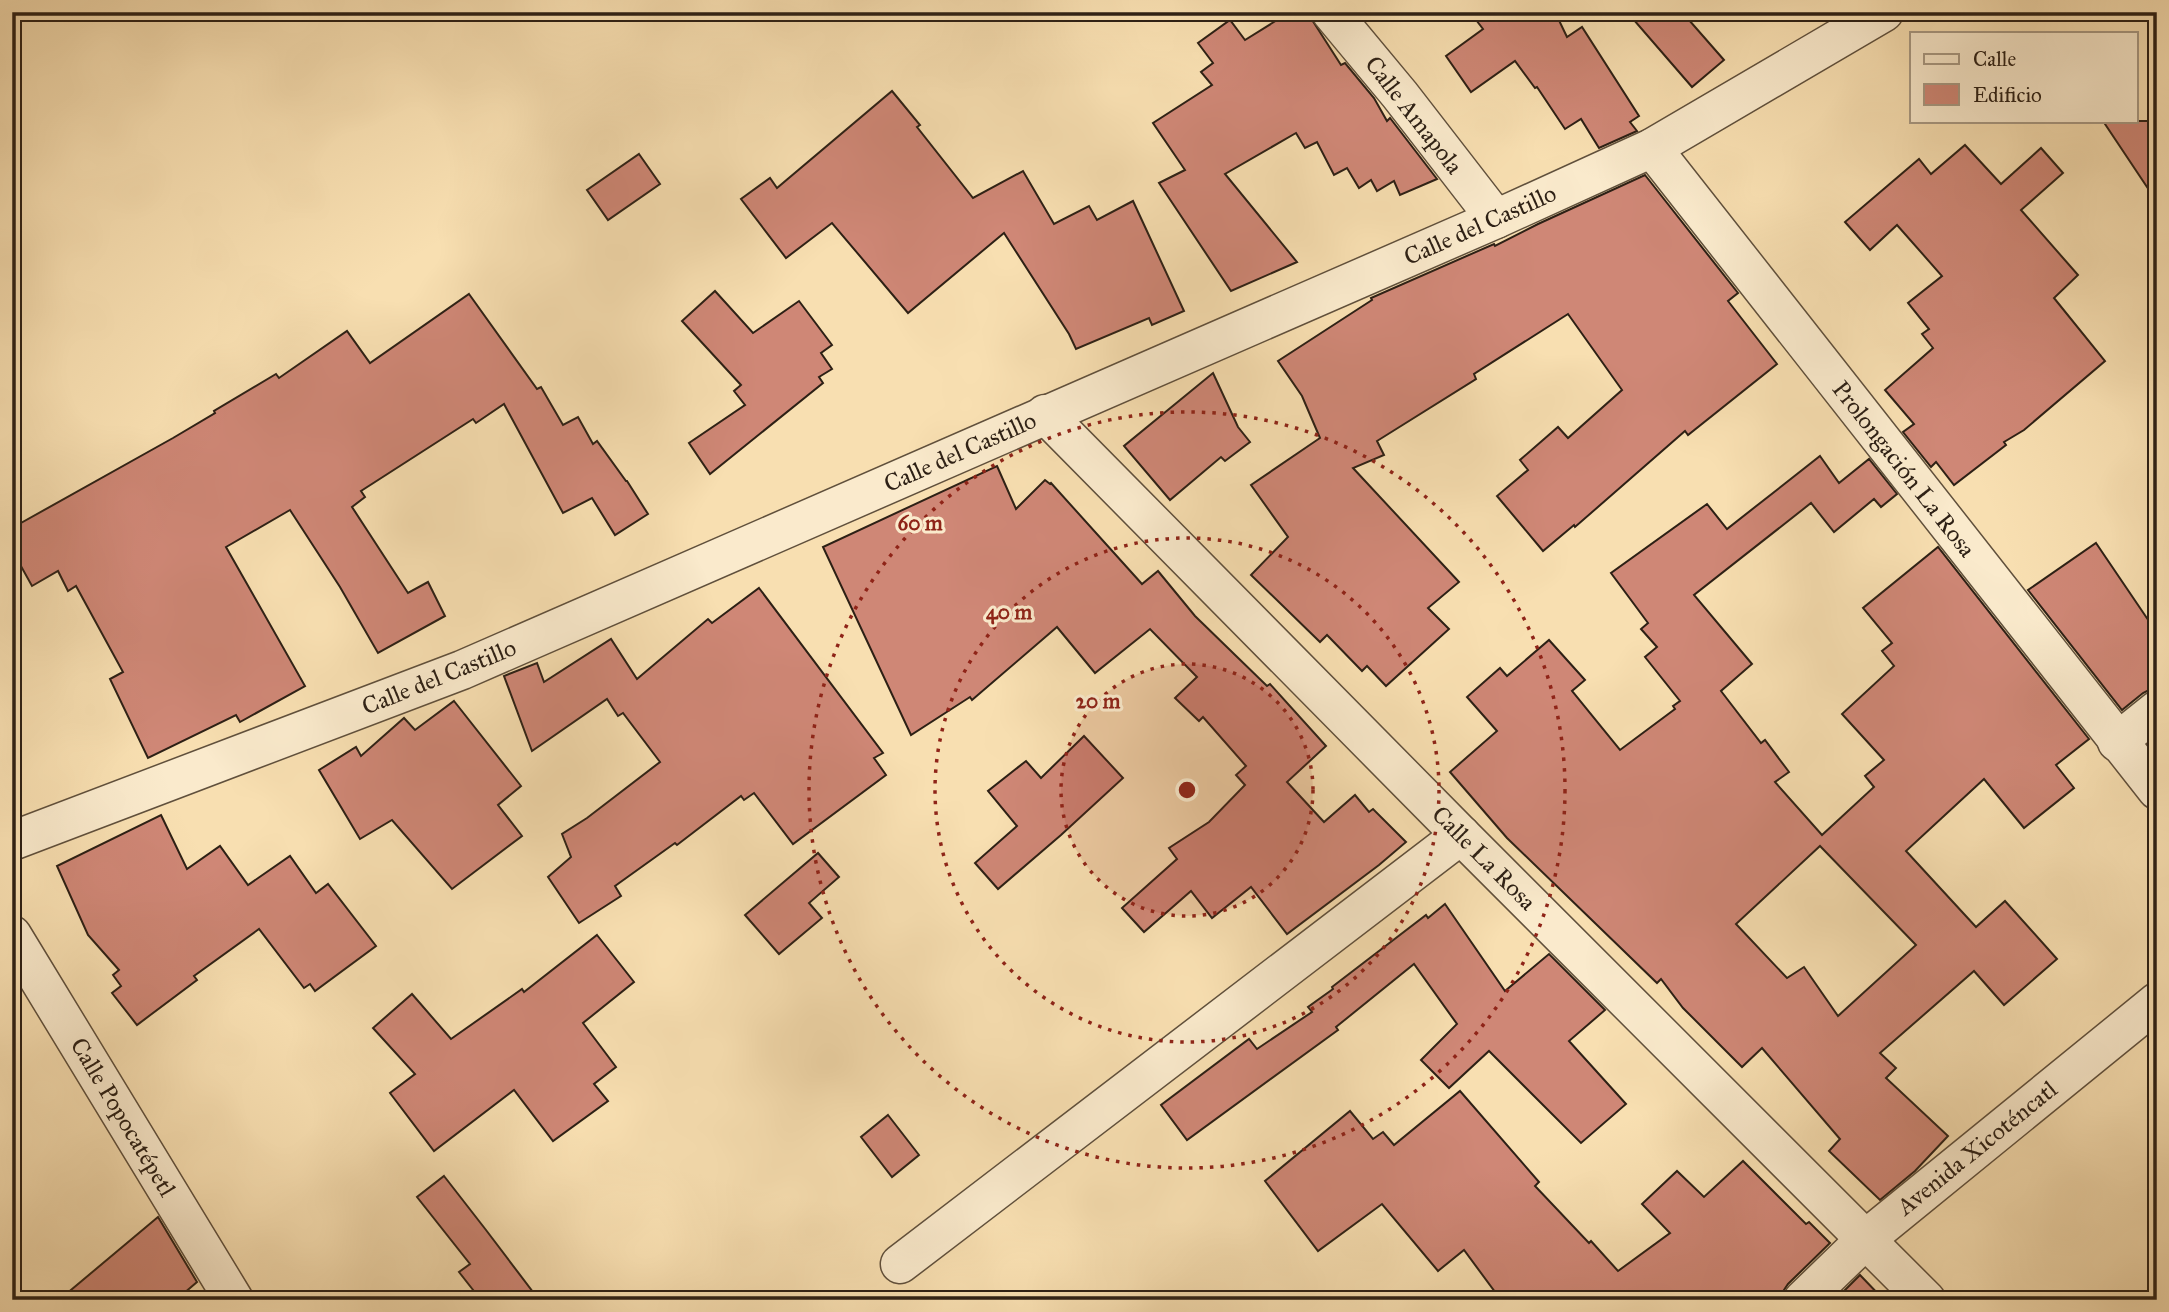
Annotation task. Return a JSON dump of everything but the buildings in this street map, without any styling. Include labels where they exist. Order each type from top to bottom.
[{"type":"street","name":"Calle Amapola","points":[[1331,12],[1400,95],[1496,219]]},
{"type":"street","name":"Calle del Castillo","points":[[12,841],[462,670],[1496,219],[1652,148],[1884,12]]},
{"type":"street","name":"Prolongación La Rosa","points":[[1652,148],[2157,790]]},
{"type":"street","name":"Calle La Rosa","points":[[1045,414],[1926,1300]]},
{"type":"street","points":[[2117,742],[2157,710]]},
{"type":"street","points":[[900,1264],[1461,835]]},
{"type":"street","name":"Calle Popocatépetl","points":[[12,935],[234,1300]]},
{"type":"street","name":"Avenida Xicoténcatl","points":[[1803,1300],[1866,1239],[2157,1002]]}]
